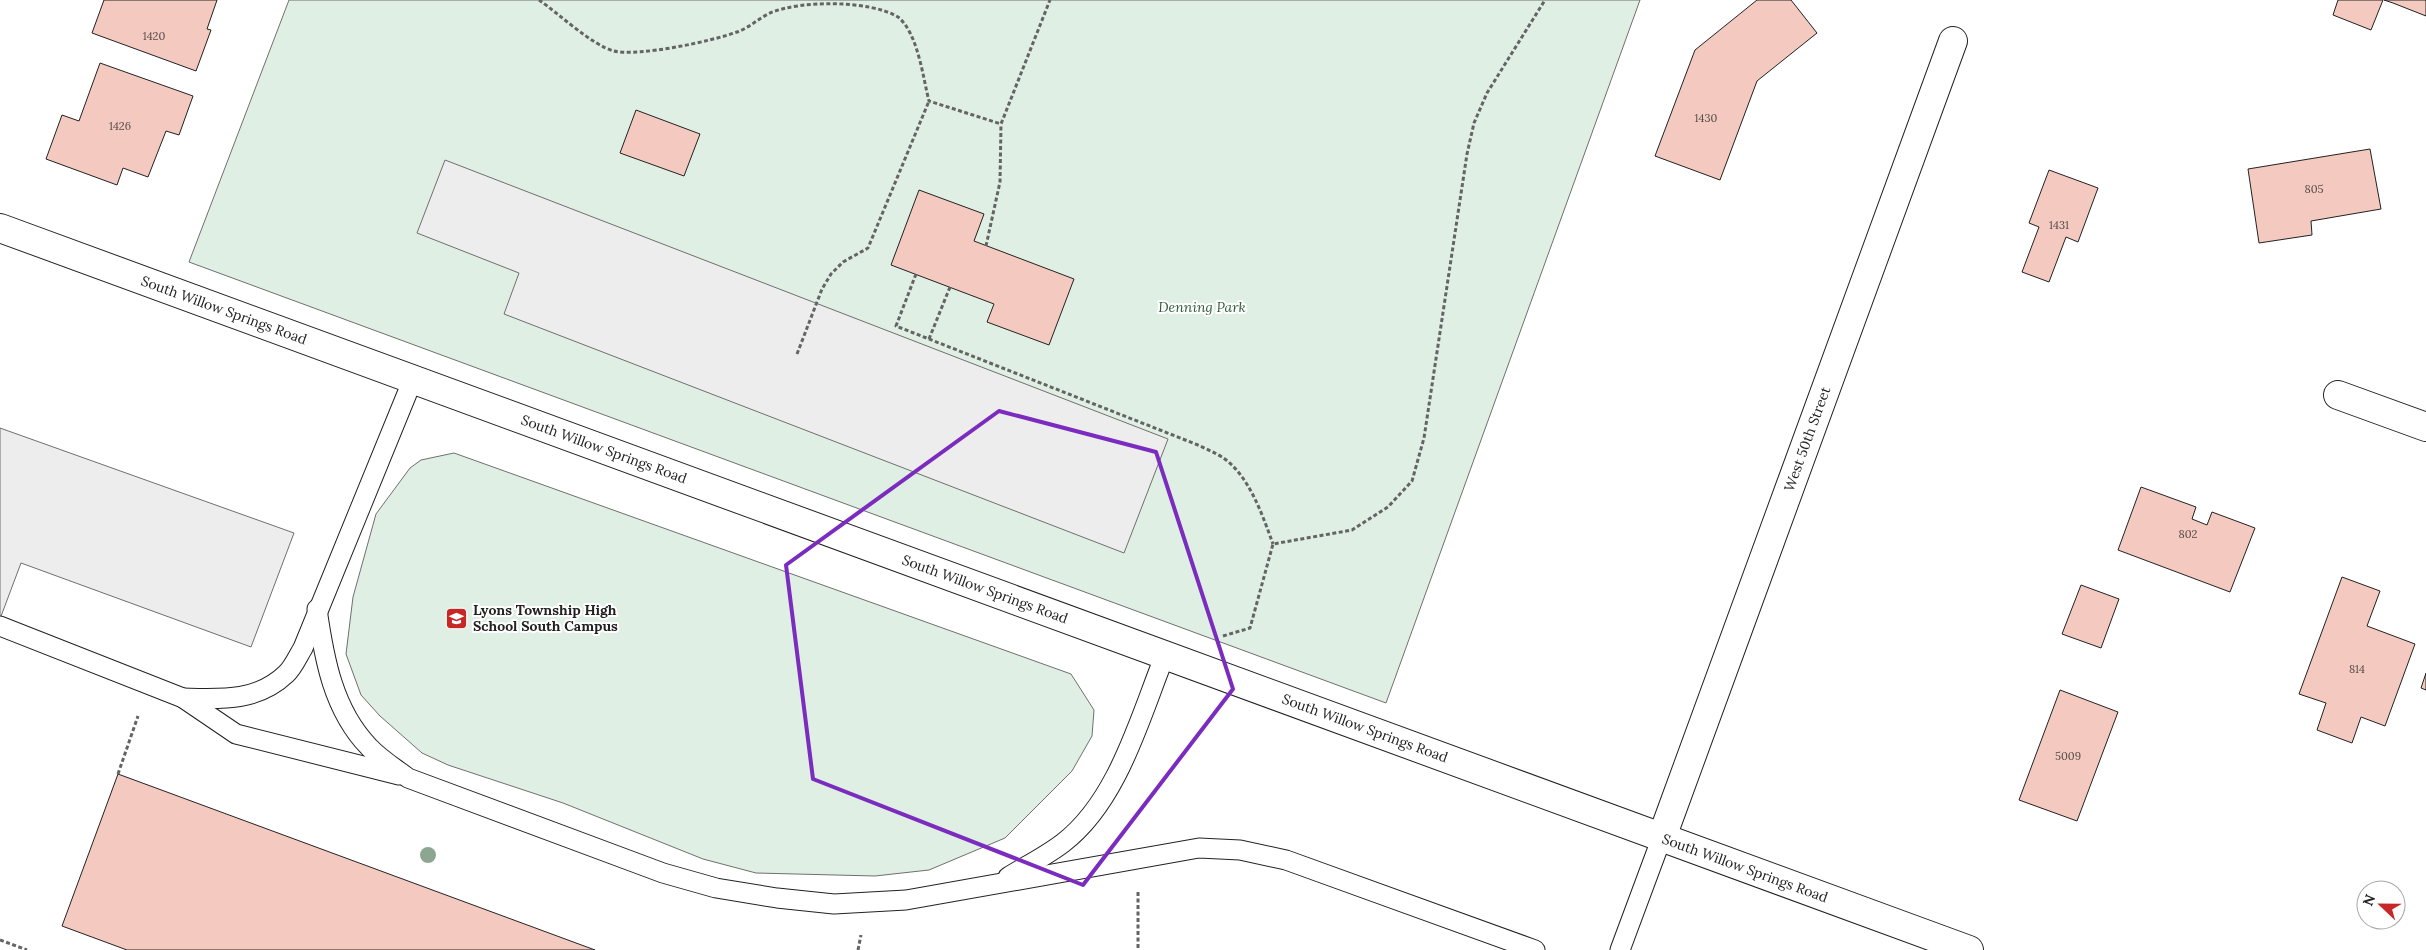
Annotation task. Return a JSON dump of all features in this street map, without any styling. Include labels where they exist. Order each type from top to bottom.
[{"type":"street","name":"West 50th Street","points":[[1662,837],[1952,40]]},
{"type":"street","name":"South Willow Springs Road","points":[[0,228],[1969,950]]},
{"type":"street","points":[[2338,395],[2426,427]]},
{"type":"lane","points":[[183,698],[231,699],[260,692],[286,674],[303,648],[317,609],[413,379]]},
{"type":"lane","points":[[317,609],[325,662],[336,695],[368,747],[408,778]]},
{"type":"lane","points":[[0,626],[183,698],[236,734],[408,778],[663,873],[716,888],[777,898],[834,904],[906,900],[1199,848],[1240,850],[1286,860],[1535,950]]},
{"type":"lane","points":[[998,883],[1064,842],[1092,814],[1121,767],[1165,655]]},
{"type":"lane","points":[[1620,950],[1662,837]]},
{"type":"path","points":[[539,0],[592,39],[614,51],[632,51],[703,42],[739,32],[770,13],[793,4],[826,2],[869,4],[899,18],[914,41],[929,101],[868,248],[843,262],[831,274],[822,289],[797,354]]},
{"type":"path","points":[[986,246],[1000,182],[1001,124],[1050,0]]},
{"type":"path","points":[[1272,544],[1352,530],[1388,507],[1412,481],[1424,438],[1467,154],[1474,123],[1487,93],[1545,0]]},
{"type":"path","points":[[929,101],[1001,124]]},
{"type":"path","points":[[916,274],[896,326],[1198,444],[1223,458],[1241,477],[1260,510],[1272,544],[1250,628],[1223,636]]},
{"type":"path","points":[[929,339],[950,287]]},
{"type":"path","points":[[118,774],[138,716]]},
{"type":"path","points":[[1138,892],[1138,950]]},
{"type":"path","points":[[858,950],[861,935]]},
{"type":"path","points":[[0,940],[27,950]]},
{"type":"highlighted area","points":[[999,411],[1156,452],[1233,689],[1083,885],[813,779],[786,565]]},
{"type":"green space","name":"Denning Park","points":[[289,0],[1640,0],[1386,703],[189,262]]},
{"type":"green space","points":[[454,453],[1071,674],[1094,710],[1092,736],[1072,771],[1005,838],[929,870],[875,876],[756,873],[703,859],[563,803],[448,765],[422,753],[380,716],[361,695],[346,654],[353,597],[376,514],[410,468],[421,460]]},
{"type":"shaded area","points":[[445,160],[1168,439],[1124,553],[504,314],[519,273],[417,233]]},
{"type":"shaded area","points":[[0,428],[294,533],[251,647],[21,563],[0,619]]},
{"type":"building","points":[[104,0],[217,0],[207,29],[211,30],[196,71],[92,33]]},
{"type":"building","points":[[1757,0],[1791,0],[1817,33],[1757,81],[1720,180],[1655,156],[1695,50]]},
{"type":"building","points":[[2338,0],[2383,0],[2371,30],[2333,15]]},
{"type":"building","points":[[2384,0],[2426,0],[2426,16],[2393,3]]},
{"type":"building","points":[[100,63],[193,96],[179,135],[166,131],[148,177],[123,168],[117,185],[46,159],[62,115],[79,121]]},
{"type":"building","points":[[636,110],[700,134],[684,176],[620,153]]},
{"type":"building","points":[[2370,149],[2381,209],[2311,221],[2312,235],[2259,243],[2248,169]]},
{"type":"building","points":[[2049,170],[2098,188],[2078,242],[2066,237],[2049,282],[2022,272],[2039,227],[2029,223]]},
{"type":"building","points":[[919,190],[984,214],[974,241],[1074,279],[1049,345],[987,322],[994,304],[891,265]]},
{"type":"building","points":[[2141,487],[2196,507],[2192,519],[2207,525],[2212,512],[2255,528],[2230,592],[2118,550]]},
{"type":"building","points":[[2342,577],[2380,591],[2367,626],[2415,644],[2385,726],[2361,717],[2352,743],[2317,730],[2326,703],[2299,694]]},
{"type":"building","points":[[2081,585],[2119,599],[2101,648],[2062,634]]},
{"type":"building","points":[[2426,673],[2426,690],[2421,688]]},
{"type":"building","points":[[2060,690],[2118,712],[2077,821],[2019,800]]},
{"type":"building","points":[[118,774],[595,950],[127,950],[62,926]]},
{"type":"place","name":"Lyons Township High School South Campus","points":[[457,618]]}]
